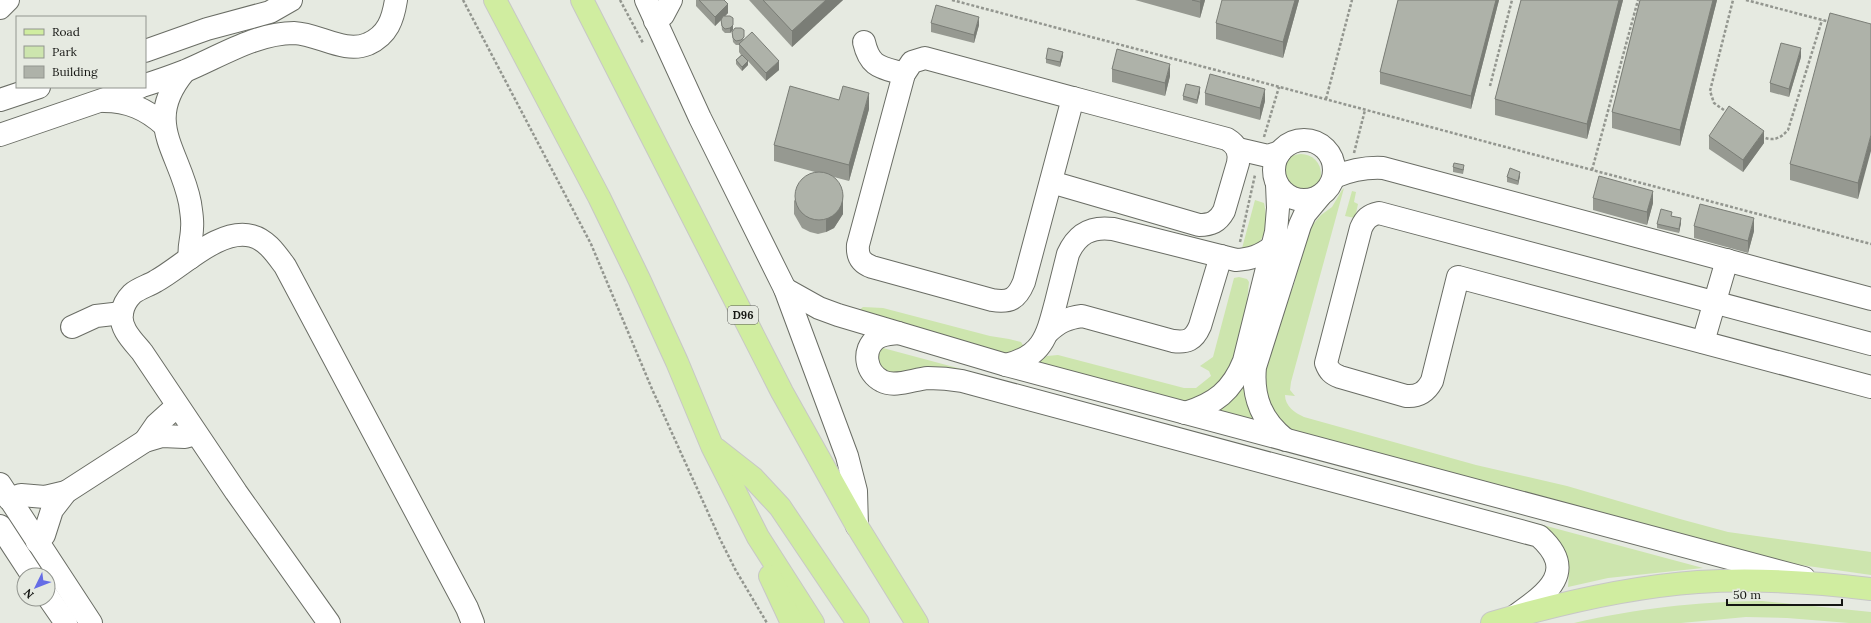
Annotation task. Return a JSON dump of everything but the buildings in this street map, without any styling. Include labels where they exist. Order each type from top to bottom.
[{"type":"main road","points":[[495,0],[599,197],[677,362],[712,446],[758,537],[814,623]]},
{"type":"main road","name":"D96","points":[[582,0],[782,392],[857,526],[917,623]]},
{"type":"main road","points":[[712,446],[744,470],[780,507],[858,623]]},
{"type":"main road","points":[[758,537],[775,590],[792,623]]},
{"type":"main road","points":[[1492,623],[1575,600],[1636,589],[1698,582],[1760,580],[1822,583],[1871,589]]},
{"type":"street","points":[[0,8],[8,0]]},
{"type":"street","points":[[207,29],[254,0]]},
{"type":"street","points":[[146,50],[207,29],[270,12],[291,0]]},
{"type":"street","points":[[146,85],[184,72],[258,40],[276,35],[294,33],[313,36],[349,47],[368,44],[383,34],[393,18],[396,0]]},
{"type":"street","points":[[646,0],[700,118],[785,289],[847,456],[856,491],[857,526]]},
{"type":"street","points":[[655,21],[663,15],[671,0]]},
{"type":"street","points":[[864,42],[866,53],[872,62],[881,67],[904,74]]},
{"type":"street","points":[[1051,182],[1199,225],[1207,225],[1214,223],[1220,218],[1224,211],[1238,156],[1234,143],[1227,139],[935,59],[918,59],[912,62],[904,74],[858,245],[860,259],[865,264],[992,300],[1002,302],[1012,299],[1020,292],[1024,282],[1073,98]]},
{"type":"street","points":[[184,72],[177,81],[167,102],[164,125],[189,202],[192,228],[189,248],[190,258]]},
{"type":"street","points":[[0,100],[36,88]]},
{"type":"street","points":[[0,135],[137,88]]},
{"type":"street","points":[[100,100],[128,103],[153,116],[164,125]]},
{"type":"street","points":[[1185,413],[1201,408],[1228,390],[1238,377],[1244,361],[1272,247],[1278,208],[1274,168],[1280,152],[1285,146],[1301,140],[1317,143],[1324,147],[1342,174]]},
{"type":"street","points":[[1238,156],[1268,156],[1280,152]]},
{"type":"street","points":[[1238,156],[1276,180],[1288,196],[1296,199],[1313,200],[1320,196]]},
{"type":"street","points":[[1287,440],[1276,432],[1260,409],[1254,381],[1255,367],[1300,225],[1309,209],[1342,174],[1366,168],[1383,168],[1399,171],[1871,299]]},
{"type":"street","points":[[189,202],[202,222],[211,244]]},
{"type":"street","points":[[1871,344],[1379,213],[1371,215],[1365,220],[1361,228],[1326,363],[1328,370],[1333,375],[1406,396],[1422,394],[1432,381],[1458,277],[1871,387]]},
{"type":"street","points":[[1006,365],[1020,362],[1032,354],[1042,344],[1048,332],[1068,254],[1077,240],[1091,230],[1102,228],[1113,229],[1236,260],[1249,259],[1272,247]]},
{"type":"street","points":[[329,623],[196,434],[142,352],[125,330],[122,312],[124,305],[133,293],[156,281],[211,244],[238,235],[252,236],[264,241],[285,266],[473,618]]},
{"type":"street","points":[[1048,332],[1064,320],[1082,316],[1173,341],[1181,342],[1190,340],[1197,335],[1221,256]]},
{"type":"street","points":[[1703,342],[1727,260]]},
{"type":"street","points":[[142,352],[135,331],[133,315],[139,299],[156,281]]},
{"type":"street","points":[[785,289],[820,308],[1006,365],[1822,583]]},
{"type":"street","points":[[72,327],[96,316],[122,312]]},
{"type":"street","points":[[898,333],[887,334],[877,338],[870,346],[867,357],[869,368],[874,377],[884,382],[895,384],[928,378],[962,381],[1539,536],[1550,546],[1557,559],[1557,574],[1551,588],[1515,616]]},
{"type":"street","points":[[145,441],[159,422],[177,406]]},
{"type":"street","points":[[38,542],[45,532],[52,510],[66,492],[145,441],[162,436],[185,437],[196,434]]},
{"type":"street","points":[[5,492],[45,497],[66,492]]},
{"type":"street","points":[[5,492],[91,623]]},
{"type":"street","points":[[0,526],[10,556],[23,567]]},
{"type":"street","points":[[55,607],[66,623]]},
{"type":"path","points":[[463,0],[591,244],[652,390],[720,539],[735,569],[767,623]]},
{"type":"path","points":[[620,0],[640,37]]},
{"type":"path","points":[[952,0],[1871,244]]},
{"type":"path","points":[[1326,99],[1352,0]]},
{"type":"path","points":[[1490,86],[1512,0]]},
{"type":"path","points":[[1592,170],[1638,0]]},
{"type":"path","points":[[1730,114],[1714,102],[1710,91],[1733,0]]},
{"type":"path","points":[[1746,0],[1836,24]]},
{"type":"path","points":[[1756,132],[1769,140],[1777,139],[1783,136],[1788,130],[1822,20]]},
{"type":"path","points":[[1342,174],[1365,110]]},
{"type":"green space","points":[[1297,154],[1305,154],[1312,157],[1318,163],[1321,174],[1318,185],[1312,191],[1305,194],[1297,194],[1290,191],[1284,185],[1281,178],[1281,170],[1284,163],[1290,157]]},
{"type":"green space","points":[[1344,188],[1291,382],[1290,390],[1295,396],[1285,395],[1287,403],[1294,411],[1304,417],[1476,465],[1567,486],[1728,532],[1871,552],[1871,575],[1766,560],[1296,441],[1271,421],[1260,376],[1294,284],[1309,229],[1321,215],[1332,207]]},
{"type":"green space","points":[[1352,191],[1356,192],[1354,202],[1358,204],[1355,218],[1345,216]]},
{"type":"green space","points":[[1255,200],[1264,203],[1266,214],[1265,231],[1260,241],[1256,245],[1241,252]]},
{"type":"green space","points":[[1287,221],[1291,221],[1247,391],[1252,413],[1263,433],[1209,416],[1226,405],[1240,389]]},
{"type":"green space","points":[[1239,277],[1247,279],[1249,282],[1244,331],[1235,373],[1191,408],[1038,363],[1047,356],[1058,355],[1184,388],[1196,388],[1211,376],[1209,371],[1200,366],[1213,357],[1234,278]]},
{"type":"green space","points":[[863,307],[883,308],[990,336],[1021,342],[1026,350],[1017,359],[858,311]]},
{"type":"green space","points":[[883,348],[1703,568],[1608,578],[1568,587],[1569,571],[1564,553],[1550,536],[905,378],[878,370],[878,353]]},
{"type":"green space","points":[[1762,601],[1871,612],[1871,623],[1746,617],[1681,623],[1574,623],[1621,613],[1690,604]]}]
